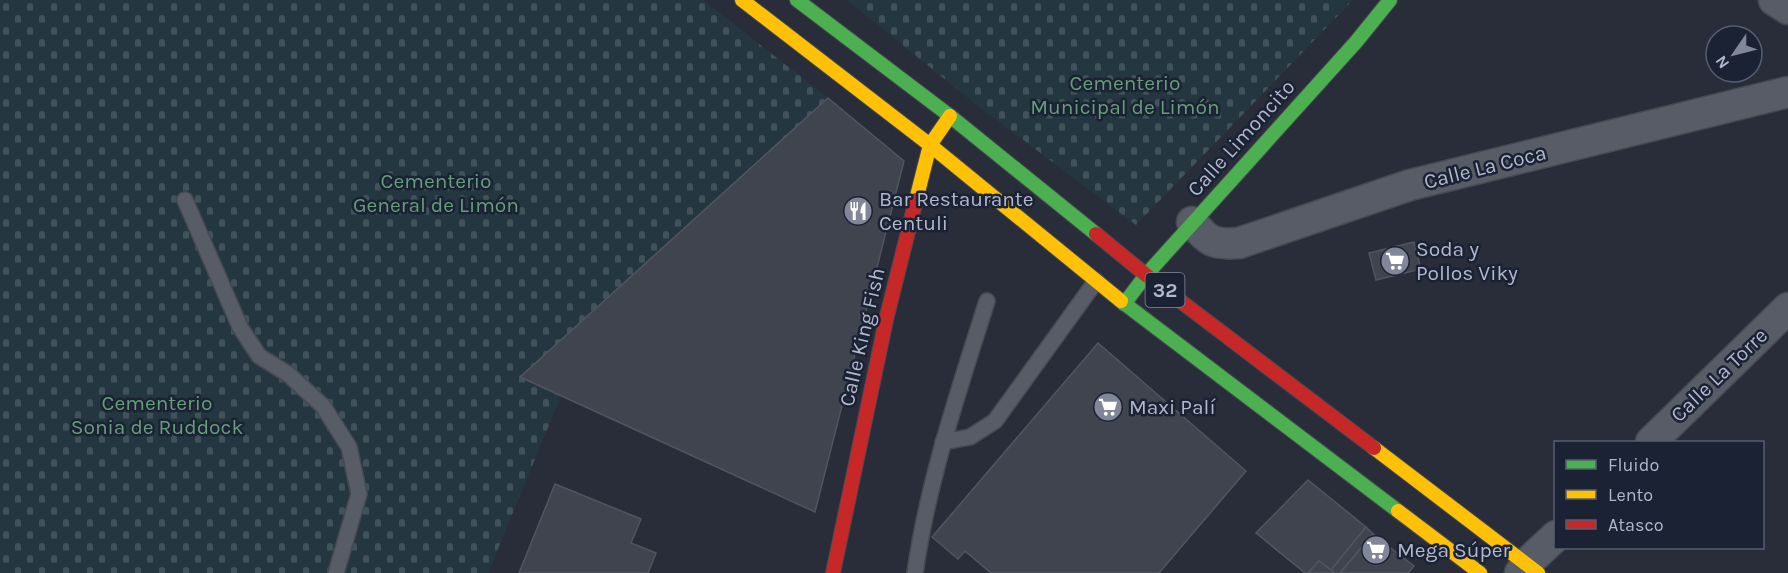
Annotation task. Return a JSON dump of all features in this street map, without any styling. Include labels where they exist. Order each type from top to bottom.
[{"type":"main road","name":"32","points":[[742,0],[930,145],[1124,304],[1480,573]]},
{"type":"main road","name":"32","points":[[797,0],[950,116],[1146,275],[1528,570]]},
{"type":"main road","name":"Calle Limoncito","points":[[1124,304],[1192,222],[1340,60],[1390,0]]},
{"type":"main road","name":"Calle King Fish","points":[[833,573],[886,320],[930,145],[950,116]]},
{"type":"street","points":[[1774,0],[1788,9]]},
{"type":"street","name":"Calle La Coca","points":[[1192,222],[1203,235],[1220,244],[1239,243],[1410,185],[1788,92]]},
{"type":"street","name":"Calle La Torre","points":[[1652,441],[1788,309]]},
{"type":"street","points":[[1528,570],[1554,538]]},
{"type":"lane","points":[[185,200],[240,327],[259,356],[288,374],[323,406],[349,447],[359,494],[336,573]]},
{"type":"lane","points":[[943,442],[970,437],[995,421],[1096,281]]},
{"type":"lane","points":[[915,573],[919,545],[943,442],[987,301]]},
{"type":"green space","points":[[0,0],[703,0],[828,98],[521,377],[561,396],[488,573],[0,573]]},
{"type":"green space","name":"Cementerio Municipal de Limón","points":[[847,0],[1353,0],[1136,225],[973,102]]},
{"type":"building","points":[[828,98],[904,161],[815,512],[520,377]]},
{"type":"building","name":"Soda y Pollos Viky","points":[[1414,242],[1421,269],[1376,280],[1369,253]]},
{"type":"building","name":"Maxi Palí","points":[[1098,343],[1246,471],[1159,573],[991,573],[965,551],[958,559],[932,537]]},
{"type":"building","points":[[1308,480],[1366,527],[1331,570],[1319,561],[1308,573],[1305,573],[1256,533]]},
{"type":"building","points":[[555,484],[641,519],[631,543],[656,553],[648,573],[519,573]]},
{"type":"building","points":[[1366,527],[1373,534],[1340,573],[1335,573],[1331,570]]},
{"type":"building","name":"Mega Súper","points":[[1373,534],[1414,566],[1408,573],[1340,573]]},
{"type":"building","points":[[1319,561],[1335,573],[1308,573]]},
{"type":"traffic: fast","points":[[797,0],[950,116],[1096,234]]},
{"type":"traffic: fast","points":[[1124,304],[1146,275],[1356,42],[1390,0]]},
{"type":"traffic: fast","points":[[1121,301],[1398,511]]},
{"type":"traffic: slow","points":[[742,0],[930,145],[1121,301]]},
{"type":"traffic: slow","points":[[916,200],[930,145],[950,116]]},
{"type":"traffic: slow","points":[[1374,448],[1538,573]]},
{"type":"traffic: slow","points":[[1398,511],[1480,573]]},
{"type":"traffic: jam","points":[[833,573],[886,320],[916,200]]},
{"type":"traffic: jam","points":[[1096,234],[1146,275],[1374,448]]},
{"type":"place","name":"Bar Restaurante Centuli","points":[[858,211]]},
{"type":"place","name":"Soda y Pollos Viky","points":[[1395,261]]},
{"type":"place","name":"Maxi Palí","points":[[1108,407]]},
{"type":"place","name":"Mega Súper","points":[[1376,550]]},
{"type":"park label","name":"Cementerio General de Limón","points":[[436,193]]},
{"type":"park label","name":"Cementerio Sonia de Ruddock","points":[[157,415]]}]
